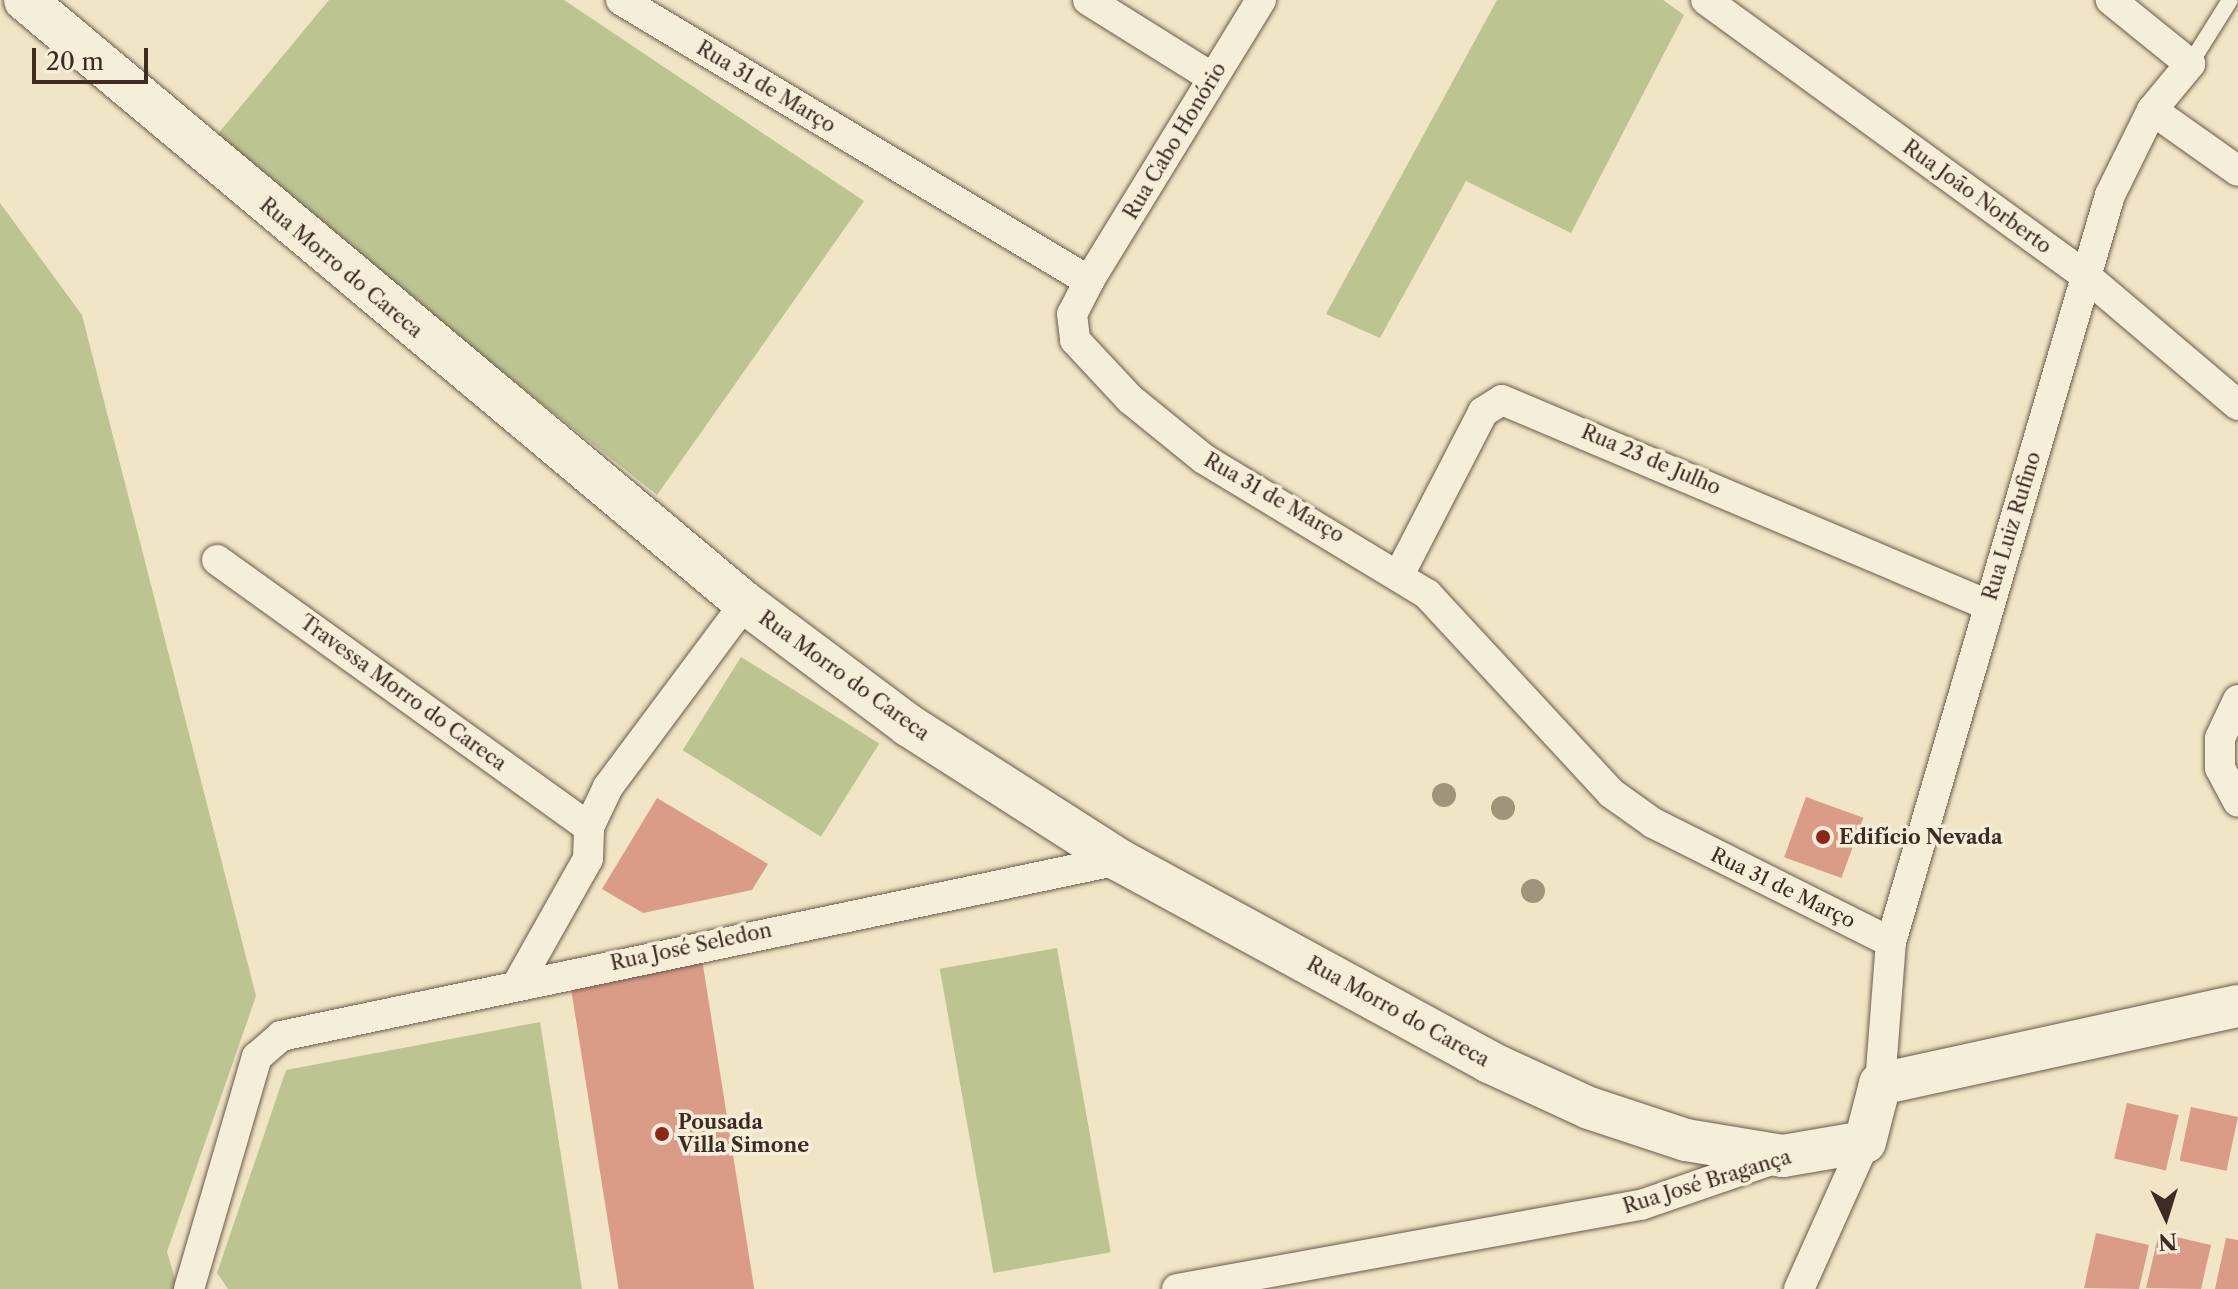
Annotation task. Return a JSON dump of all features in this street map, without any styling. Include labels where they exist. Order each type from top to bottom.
[{"type":"street","name":"Rua Morro do Careca","points":[[25,0],[745,603],[908,725],[1119,860],[1489,1062],[1589,1108],[1686,1140],[1783,1156]]},
{"type":"street","name":"Rua 31 de Março","points":[[621,0],[1089,281],[1072,314],[1075,340],[1130,399],[1228,474],[1400,573],[1427,594],[1611,793],[1653,823],[1891,942]]},
{"type":"street","points":[[1088,0],[1213,78]]},
{"type":"street","name":"Rua Cabo Honório","points":[[1089,281],[1261,0]]},
{"type":"street","name":"Rua João Norberto","points":[[1706,0],[2087,277],[2238,405]]},
{"type":"street","points":[[2118,2],[2190,64]]},
{"type":"street","name":"Rua Luiz Rufino","points":[[1880,1084],[1891,942],[2110,195],[2152,110],[2190,64]]},
{"type":"street","points":[[2152,110],[2238,171]]},
{"type":"street","name":"Rua 23 de Julho","points":[[1400,573],[1483,412],[1502,400],[1988,605]]},
{"type":"street","name":"Travessa Morro do Careca","points":[[217,560],[589,827]]},
{"type":"street","points":[[518,983],[588,859],[589,827],[632,752],[745,603]]},
{"type":"street","points":[[2238,700],[2220,738],[2220,768],[2238,802]]},
{"type":"street","name":"Rua José Seledon","points":[[189,1289],[251,1073],[266,1044],[518,983],[1119,860]]},
{"type":"street","points":[[1799,1289],[1865,1142],[1880,1084],[2238,1006]]},
{"type":"street","name":"Rua José Bragança","points":[[1177,1289],[1641,1205],[1783,1156],[1865,1142]]},
{"type":"lane","name":"Rua Luiz Rufino","points":[[2190,64],[2230,0]]},
{"type":"green space","points":[[329,0],[564,0],[864,201],[657,495],[212,141]]},
{"type":"green space","points":[[1497,0],[1663,0],[1684,15],[1571,233],[1466,181],[1380,338],[1326,314]]},
{"type":"green space","points":[[0,203],[82,315],[256,996],[167,1252],[178,1289],[0,1289]]},
{"type":"green space","points":[[741,657],[879,743],[821,837],[683,750]]},
{"type":"green space","points":[[1057,948],[1111,1252],[993,1273],[940,969]]},
{"type":"green space","points":[[540,1022],[582,1289],[228,1289],[217,1273],[286,1070]]},
{"type":"building","name":"Edifício Nevada","points":[[1806,797],[1863,818],[1841,878],[1784,857]]},
{"type":"building","points":[[657,798],[768,864],[752,890],[643,913],[602,889]]},
{"type":"building","name":"Pousada Villa Simone","points":[[702,959],[754,1289],[619,1289],[570,980]]},
{"type":"building","points":[[2127,1103],[2179,1115],[2166,1170],[2114,1159]]},
{"type":"building","points":[[2191,1107],[2238,1117],[2227,1171],[2180,1161]]},
{"type":"building","points":[[2096,1233],[2149,1245],[2139,1289],[2084,1288]]},
{"type":"building","points":[[2159,1233],[2211,1245],[2201,1289],[2146,1288]]},
{"type":"building","points":[[2226,1238],[2238,1240],[2238,1289],[2215,1289]]},
{"type":"place","name":"Edifício Nevada","points":[[1823,837]]},
{"type":"place","name":"Pousada Villa Simone","points":[[662,1134]]}]
